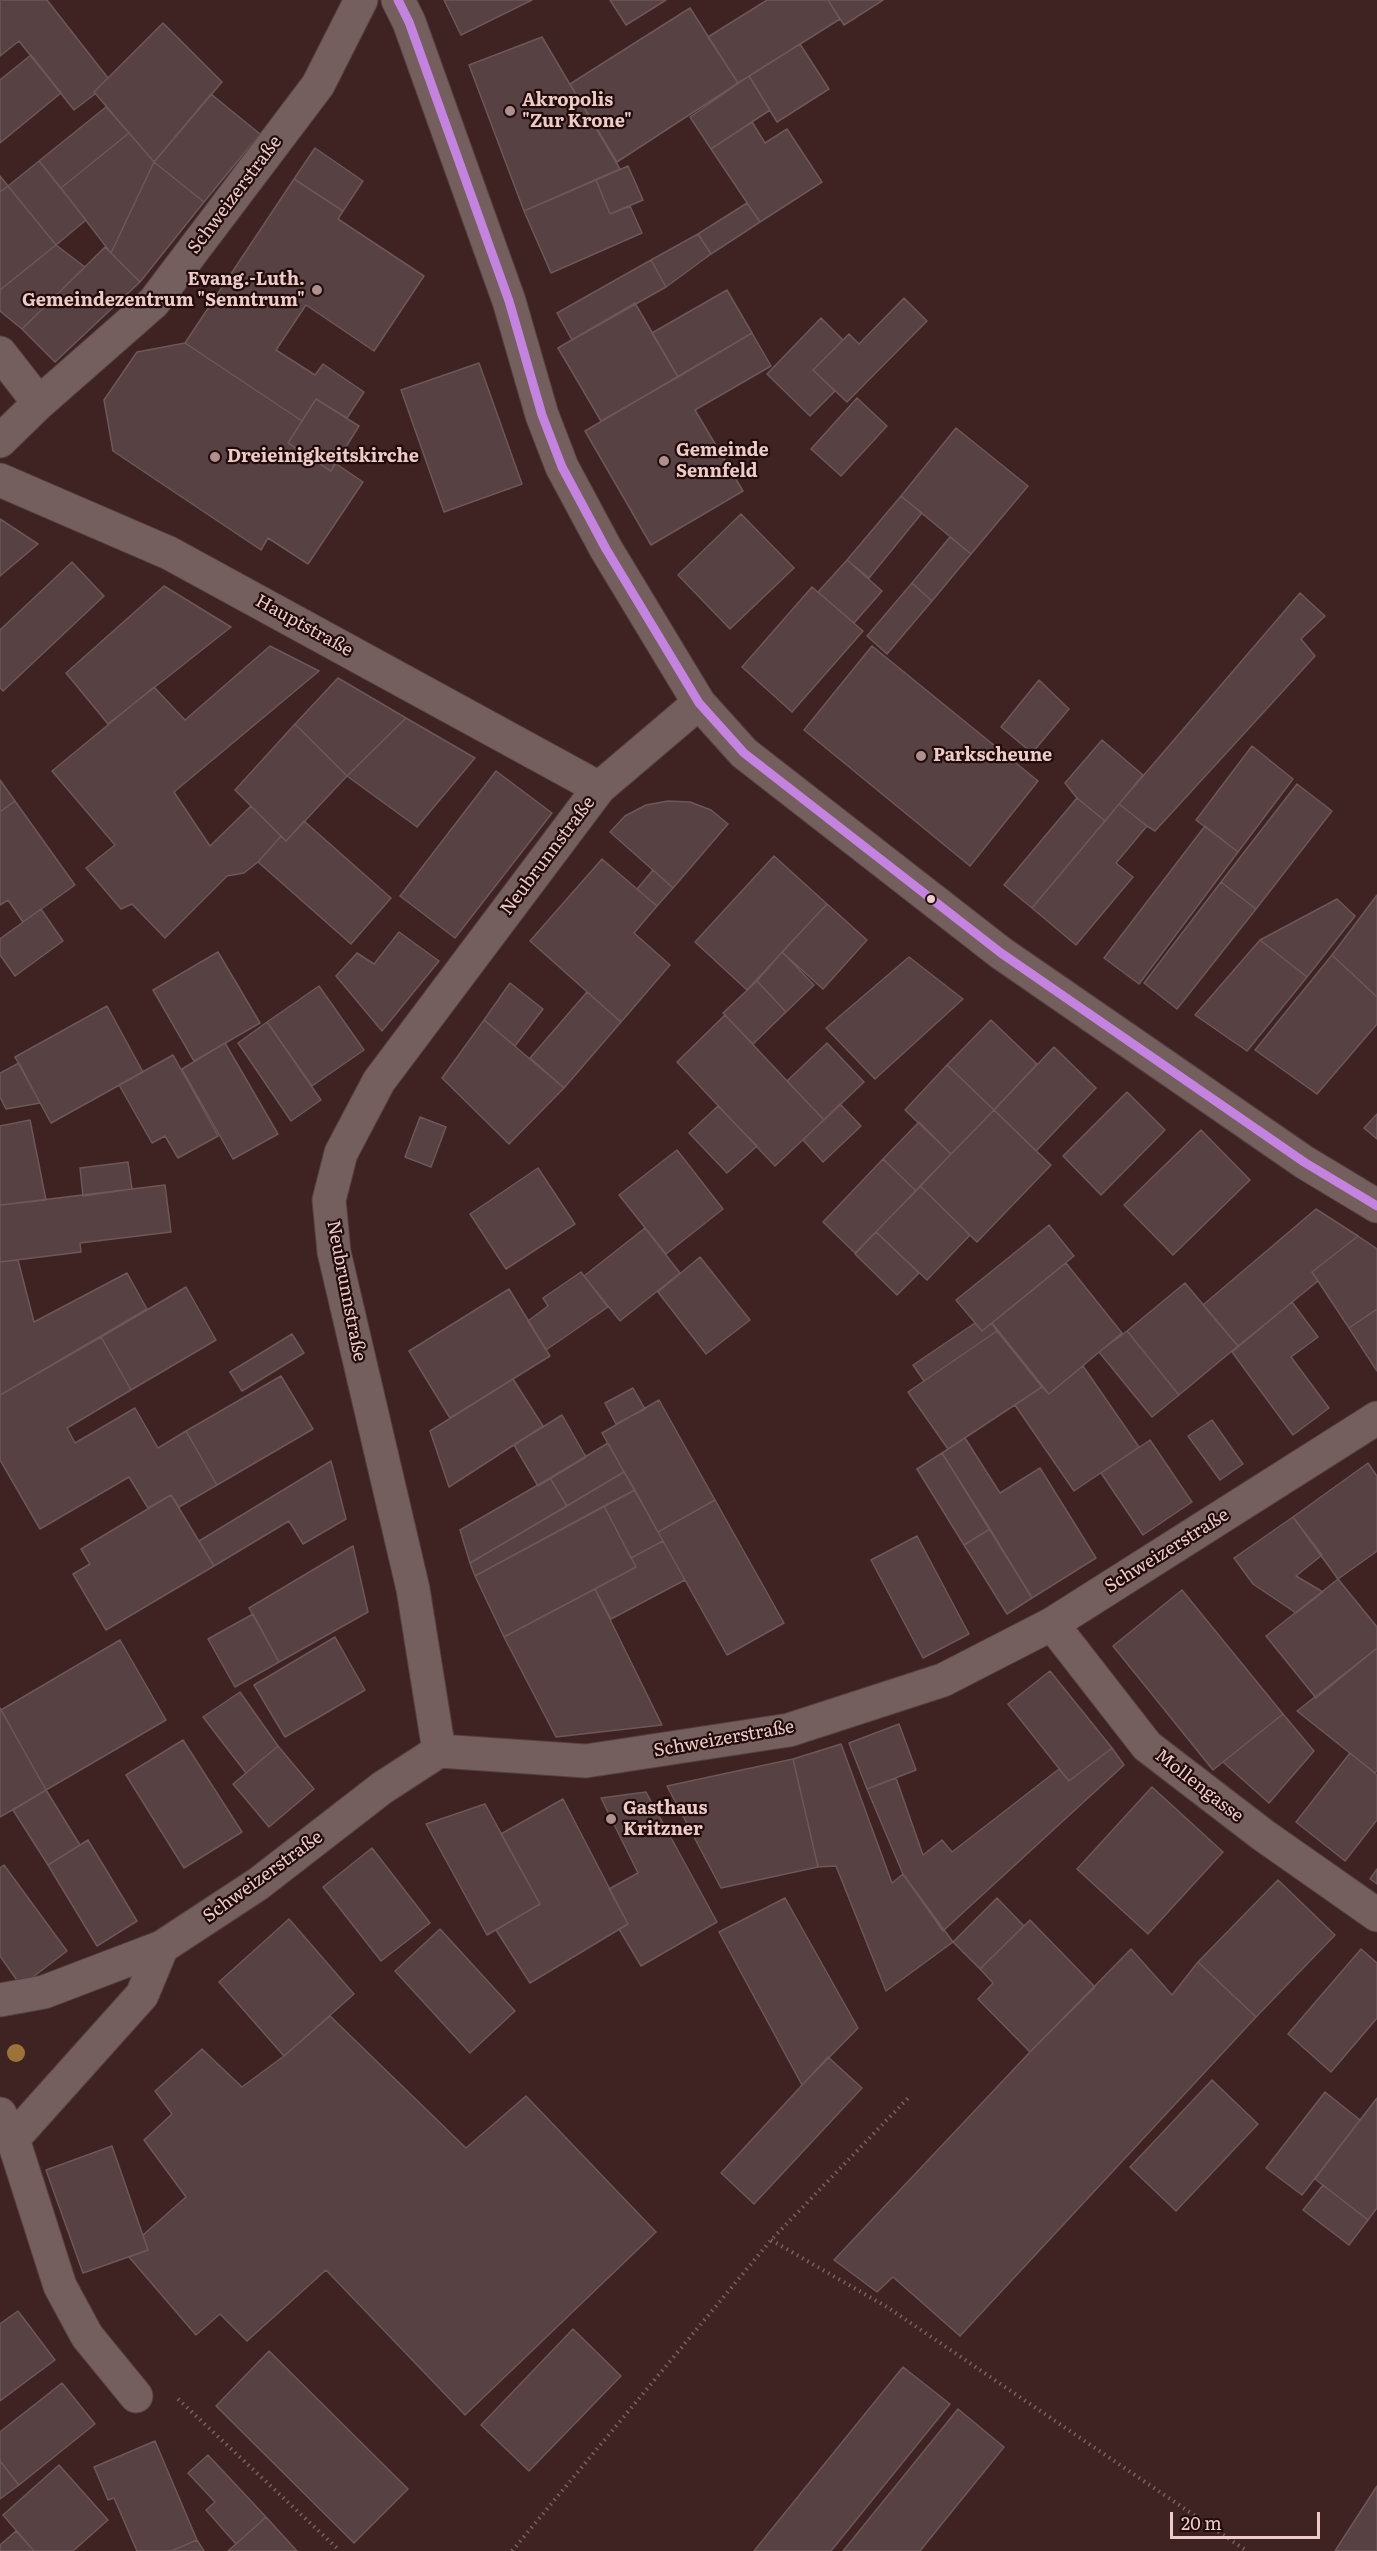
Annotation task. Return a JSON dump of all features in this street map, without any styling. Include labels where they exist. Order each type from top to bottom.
[{"type":"street","name":"Schweizerstraße","points":[[0,441],[39,403],[154,302],[318,85],[361,0]]},
{"type":"street","points":[[398,0],[409,22],[510,301],[542,415],[562,467],[606,549],[699,703],[744,753],[1001,953],[1304,1162],[1377,1206]]},
{"type":"street","points":[[0,354],[39,403]]},
{"type":"street","name":"Hauptstraße","points":[[0,480],[168,553],[599,788]]},
{"type":"street","name":"Neubrunnstraße","points":[[439,1751],[412,1589],[337,1263],[329,1200],[340,1153],[379,1082],[599,788],[699,703]]},
{"type":"street","name":"Schweizerstraße","points":[[0,2000],[44,1992],[162,1947],[258,1884],[382,1788],[439,1751],[585,1761],[789,1730],[943,1680],[1052,1624],[1377,1418]]},
{"type":"street","name":"Mollengasse","points":[[1052,1624],[1147,1746],[1263,1835],[1377,1916]]},
{"type":"street","points":[[136,2396],[87,2336],[60,2286],[7,2127],[142,1995],[162,1947]]},
{"type":"path","points":[[512,2551],[771,2240],[910,2096]]},
{"type":"path","points":[[771,2240],[887,2307],[1247,2551]]},
{"type":"path","points":[[136,2396],[180,2399],[340,2551]]},
{"type":"building","points":[[0,0],[47,0],[108,78],[94,92],[95,94],[74,110],[19,41],[0,56]]},
{"type":"building","points":[[444,0],[532,0],[461,35]]},
{"type":"building","points":[[610,0],[666,0],[626,25]]},
{"type":"building","points":[[767,0],[828,0],[840,19],[738,83],[708,37]]},
{"type":"building","points":[[828,0],[883,0],[844,25]]},
{"type":"building","points":[[690,8],[738,83],[617,162],[570,84]]},
{"type":"building","points":[[163,23],[222,82],[154,162],[94,92]]},
{"type":"building","points":[[542,37],[620,169],[524,211],[469,65]]},
{"type":"building","points":[[800,44],[829,89],[777,122],[749,76]]},
{"type":"building","points":[[31,55],[61,93],[0,143],[0,80]]},
{"type":"building","points":[[749,76],[770,110],[711,149],[690,117]]},
{"type":"building","points":[[211,94],[260,134],[204,202],[154,162]]},
{"type":"building","points":[[106,107],[129,133],[61,188],[39,161]]},
{"type":"building","points":[[752,122],[765,143],[787,129],[822,182],[760,222],[711,149]]},
{"type":"building","points":[[129,133],[154,162],[111,253],[61,188]]},
{"type":"building","points":[[315,148],[363,181],[343,211],[294,179]]},
{"type":"building","points":[[39,161],[86,220],[56,245],[8,186]]},
{"type":"building","points":[[154,162],[204,202],[140,282],[111,253]]},
{"type":"building","points":[[628,166],[643,200],[610,214],[596,180]]},
{"type":"building","points":[[0,176],[8,186],[0,192]]},
{"type":"building","name":"Evang.-Luth. Gemeindezentrum \"Senntrum\"","points":[[294,179],[343,211],[338,219],[424,276],[374,351],[306,305],[276,350],[315,375],[323,364],[364,392],[347,418],[316,399],[302,421],[185,343]]},
{"type":"building","points":[[596,180],[610,214],[630,206],[642,233],[551,273],[524,211]]},
{"type":"building","points":[[8,186],[56,245],[0,290],[0,192]]},
{"type":"building","points":[[747,203],[760,222],[711,254],[698,234]]},
{"type":"building","points":[[698,234],[711,254],[666,287],[651,260]]},
{"type":"building","points":[[56,245],[85,267],[22,329],[0,311],[0,290]]},
{"type":"building","points":[[105,247],[140,282],[55,362],[22,329]]},
{"type":"building","points":[[651,260],[666,287],[572,340],[557,313]]},
{"type":"building","points":[[727,290],[752,333],[678,377],[652,333]]},
{"type":"building","points":[[904,298],[927,321],[847,402],[813,370],[849,334],[859,344]]},
{"type":"building","points":[[635,303],[678,377],[601,421],[558,348]]},
{"type":"building","points":[[821,318],[843,340],[813,370],[835,391],[810,416],[767,374]]},
{"type":"building","name":"Gemeinde Sennfeld","points":[[752,333],[771,366],[695,410],[743,491],[651,545],[585,431]]},
{"type":"building","name":"Dreieinigkeitskirche","points":[[185,343],[302,421],[288,443],[331,471],[335,463],[363,482],[308,564],[268,538],[261,550],[113,451],[104,400],[137,352]]},
{"type":"building","points":[[479,363],[522,484],[444,512],[401,390]]},
{"type":"building","points":[[857,398],[887,426],[841,476],[811,449]]},
{"type":"building","points":[[316,399],[359,426],[331,471],[288,443]]},
{"type":"building","points":[[956,428],[1028,486],[971,554],[901,496]]},
{"type":"building","points":[[901,496],[922,513],[869,578],[847,560]]},
{"type":"building","points":[[741,514],[794,568],[730,629],[678,575]]},
{"type":"building","points":[[0,519],[38,544],[0,576]]},
{"type":"building","points":[[950,537],[971,554],[932,601],[912,583]]},
{"type":"building","points":[[847,560],[882,591],[854,623],[818,592]]},
{"type":"building","points":[[72,562],[104,596],[3,691],[0,688],[0,630]]},
{"type":"building","points":[[912,583],[932,601],[887,654],[867,636]]},
{"type":"building","points":[[164,586],[231,627],[108,724],[66,673]]},
{"type":"building","points":[[812,587],[863,631],[792,712],[742,667]]},
{"type":"building","points":[[1300,593],[1325,616],[1301,639],[1315,656],[1155,831],[1147,826],[1119,804]]},
{"type":"building","points":[[270,646],[319,671],[174,792],[210,846],[251,806],[281,836],[258,862],[244,873],[227,876],[165,938],[132,904],[121,909],[86,868],[115,845],[52,771],[154,687],[185,720]]},
{"type":"building","name":"Parkscheune","points":[[872,646],[1038,781],[970,866],[804,730]]},
{"type":"building","points":[[338,678],[406,718],[347,776],[295,724]]},
{"type":"building","points":[[1039,680],[1069,709],[1032,753],[1001,727]]},
{"type":"building","points":[[406,718],[475,758],[417,827],[347,776]]},
{"type":"building","points":[[295,724],[347,776],[286,841],[235,790]]},
{"type":"building","points":[[1102,740],[1143,775],[1105,821],[1077,798],[1065,783]]},
{"type":"building","points":[[1252,746],[1293,779],[1238,852],[1196,820]]},
{"type":"building","points":[[496,771],[552,813],[455,938],[400,896]]},
{"type":"building","points":[[0,780],[15,801],[0,812]]},
{"type":"building","points":[[1297,784],[1332,811],[1256,909],[1221,882]]},
{"type":"building","points":[[1077,798],[1105,821],[1032,908],[1004,885]]},
{"type":"building","points":[[15,801],[75,885],[23,922],[8,900],[0,905],[0,812]]},
{"type":"building","points":[[668,801],[690,802],[711,810],[728,824],[673,888],[610,832],[625,816],[646,805]]},
{"type":"building","points":[[1119,804],[1147,826],[1116,863],[1133,877],[1076,945],[1032,908]]},
{"type":"building","points":[[304,821],[391,898],[351,944],[258,862],[281,836],[286,841]]},
{"type":"building","points":[[1205,826],[1238,852],[1139,984],[1104,958]]},
{"type":"building","points":[[774,856],[827,904],[747,990],[695,942]]},
{"type":"building","points":[[602,859],[657,906],[634,933],[670,965],[621,1022],[530,941]]},
{"type":"building","points":[[653,870],[673,888],[657,906],[637,889]]},
{"type":"building","points":[[1221,882],[1256,909],[1177,1009],[1144,983]]},
{"type":"building","points":[[1377,895],[1377,997],[1332,955]]},
{"type":"building","points":[[1337,899],[1355,916],[1307,977],[1260,940]]},
{"type":"building","points":[[827,904],[867,940],[823,989],[782,952]]},
{"type":"building","points":[[41,909],[63,941],[15,976],[0,955],[0,939]]},
{"type":"building","points":[[399,932],[439,961],[382,1031],[336,976],[357,953],[374,964]]},
{"type":"building","points":[[1260,940],[1307,977],[1247,1051],[1195,1015]]},
{"type":"building","points":[[218,952],[260,1023],[194,1061],[153,990]]},
{"type":"building","points":[[782,952],[814,985],[786,1012],[757,981]]},
{"type":"building","points":[[1332,955],[1377,997],[1377,1024],[1317,1094],[1255,1050]]},
{"type":"building","points":[[909,957],[963,999],[875,1079],[826,1028]]},
{"type":"building","points":[[757,981],[786,1012],[753,1044],[723,1013]]},
{"type":"building","points":[[510,983],[543,1009],[515,1046],[484,1020]]},
{"type":"building","points":[[319,986],[364,1050],[312,1086],[267,1022]]},
{"type":"building","points":[[587,992],[621,1022],[564,1088],[530,1058]]},
{"type":"building","points":[[107,1006],[143,1072],[51,1123],[15,1057]]},
{"type":"building","points":[[725,1015],[824,1120],[775,1166],[677,1062]]},
{"type":"building","points":[[484,1020],[564,1088],[509,1144],[442,1078]]},
{"type":"building","points":[[991,1020],[1037,1064],[994,1110],[947,1065]]},
{"type":"building","points":[[267,1022],[321,1100],[291,1121],[238,1043]]},
{"type":"building","points":[[225,1043],[278,1134],[233,1159],[182,1069]]},
{"type":"building","points":[[827,1043],[864,1082],[824,1120],[787,1081]]},
{"type":"building","points":[[1054,1047],[1096,1088],[1036,1151],[994,1110]]},
{"type":"building","points":[[173,1055],[218,1136],[178,1158],[165,1136],[152,1143],[119,1085]]},
{"type":"building","points":[[19,1063],[40,1103],[6,1109],[0,1097],[0,1073]]},
{"type":"building","points":[[947,1065],[994,1110],[951,1154],[905,1110]]},
{"type":"building","points":[[1127,1092],[1165,1130],[1101,1195],[1063,1156]]},
{"type":"building","points":[[840,1104],[861,1126],[823,1162],[803,1140]]},
{"type":"building","points":[[718,1106],[757,1146],[727,1173],[689,1133]]},
{"type":"building","points":[[994,1110],[1051,1165],[977,1242],[920,1186]]},
{"type":"building","points":[[1377,1114],[1377,1139],[1364,1128]]},
{"type":"building","points":[[420,1117],[446,1127],[431,1167],[405,1157]]},
{"type":"building","points":[[30,1120],[46,1200],[0,1205],[0,1126]]},
{"type":"building","points":[[919,1122],[951,1154],[916,1191],[883,1159]]},
{"type":"building","points":[[1201,1130],[1250,1180],[1173,1255],[1124,1205]]},
{"type":"building","points":[[677,1150],[723,1209],[666,1254],[619,1195]]},
{"type":"building","points":[[883,1159],[916,1191],[855,1253],[823,1222]]},
{"type":"building","points":[[128,1162],[132,1189],[83,1196],[80,1168]]},
{"type":"building","points":[[538,1168],[575,1224],[506,1269],[470,1214]]},
{"type":"building","points":[[165,1185],[171,1232],[80,1243],[81,1252],[0,1262],[0,1205]]},
{"type":"building","points":[[920,1186],[970,1235],[927,1280],[876,1232]]},
{"type":"building","points":[[1316,1209],[1358,1236],[1312,1272],[1318,1281],[1238,1346],[1203,1305]]},
{"type":"building","points":[[1049,1225],[1074,1256],[982,1331],[956,1300]]},
{"type":"building","points":[[645,1228],[680,1273],[620,1321],[584,1276]]},
{"type":"building","points":[[876,1232],[919,1273],[897,1295],[855,1254]]},
{"type":"building","points":[[1358,1236],[1377,1249],[1377,1309],[1349,1328],[1312,1272]]},
{"type":"building","points":[[700,1257],[750,1320],[706,1354],[658,1292]]},
{"type":"building","points":[[18,1260],[34,1322],[127,1273],[147,1309],[0,1395],[0,1262]]},
{"type":"building","points":[[1066,1263],[1122,1333],[1049,1394],[992,1323]]},
{"type":"building","points":[[581,1272],[608,1307],[546,1350],[528,1321],[548,1306],[543,1298]]},
{"type":"building","points":[[1185,1283],[1238,1346],[1179,1395],[1127,1331]]},
{"type":"building","points":[[186,1287],[216,1340],[131,1390],[101,1337]]},
{"type":"building","points":[[509,1289],[550,1356],[450,1418],[409,1351]]},
{"type":"building","points":[[1292,1302],[1318,1337],[1291,1357],[1329,1408],[1293,1435],[1232,1352]]},
{"type":"building","points":[[1377,1309],[1377,1371],[1349,1328]]},
{"type":"building","points":[[975,1323],[982,1331],[992,1323],[997,1331],[924,1381],[913,1365]]},
{"type":"building","points":[[997,1331],[1042,1387],[948,1449],[908,1392]]},
{"type":"building","points":[[1127,1331],[1179,1395],[1152,1417],[1099,1352]]},
{"type":"building","points":[[292,1334],[304,1353],[242,1391],[230,1372]]},
{"type":"building","points":[[101,1337],[131,1390],[67,1428],[75,1443],[135,1408],[158,1448],[186,1431],[217,1485],[179,1507],[171,1495],[148,1508],[129,1477],[40,1529],[0,1460],[0,1395]]},
{"type":"building","points":[[1083,1366],[1139,1447],[1074,1491],[1015,1405],[1042,1387],[1049,1394]]},
{"type":"building","points":[[281,1376],[313,1429],[217,1485],[186,1431]]},
{"type":"building","points":[[513,1379],[543,1426],[449,1487],[430,1431]]},
{"type":"building","points":[[633,1388],[645,1409],[616,1424],[605,1403]]},
{"type":"building","points":[[659,1400],[715,1500],[658,1532],[602,1433]]},
{"type":"building","points":[[562,1415],[586,1457],[538,1486],[514,1445]]},
{"type":"building","points":[[1212,1420],[1243,1464],[1220,1480],[1188,1436]]},
{"type":"building","points":[[965,1438],[1000,1493],[1040,1468],[1096,1558],[1032,1598],[942,1453]]},
{"type":"building","points":[[1150,1440],[1192,1502],[1143,1535],[1101,1473]]},
{"type":"building","points":[[608,1443],[624,1472],[567,1506],[550,1478]]},
{"type":"building","points":[[942,1453],[990,1529],[964,1545],[917,1469]]},
{"type":"building","points":[[331,1461],[346,1519],[303,1544],[289,1521],[214,1566],[199,1541]]},
{"type":"building","points":[[1368,1463],[1377,1476],[1377,1551],[1338,1579],[1293,1517]]},
{"type":"building","points":[[624,1472],[635,1490],[475,1576],[470,1563]]},
{"type":"building","points":[[550,1478],[567,1506],[470,1563],[460,1530]]},
{"type":"building","points":[[635,1490],[663,1541],[631,1558],[604,1506]]},
{"type":"building","points":[[171,1495],[214,1566],[106,1630],[73,1574],[90,1564],[81,1549]]},
{"type":"building","points":[[715,1500],[784,1623],[727,1655],[658,1532]]},
{"type":"building","points":[[604,1506],[636,1567],[504,1637],[475,1576]]},
{"type":"building","points":[[1293,1517],[1322,1555],[1296,1576],[1323,1592],[1296,1613],[1253,1584],[1234,1558]]},
{"type":"building","points":[[990,1529],[1032,1598],[1007,1614],[964,1545]]},
{"type":"building","points":[[917,1536],[969,1634],[923,1658],[871,1560]]},
{"type":"building","points":[[663,1541],[685,1580],[611,1619],[595,1589],[636,1567],[631,1558]]},
{"type":"building","points":[[353,1546],[368,1612],[279,1662],[249,1608]]},
{"type":"building","points":[[1338,1579],[1377,1627],[1377,1648],[1316,1698],[1266,1636]]},
{"type":"building","points":[[595,1589],[662,1725],[556,1737],[504,1637]]},
{"type":"building","points":[[1182,1590],[1283,1714],[1213,1770],[1113,1646]]},
{"type":"building","points":[[253,1614],[279,1662],[235,1687],[208,1639]]},
{"type":"building","points":[[335,1637],[365,1690],[285,1737],[254,1685]]},
{"type":"building","points":[[120,1640],[166,1720],[46,1790],[1,1710]]},
{"type":"building","points":[[1377,1648],[1377,1771],[1375,1773],[1297,1711]]},
{"type":"building","points":[[1050,1671],[1112,1748],[1069,1781],[1008,1704]]},
{"type":"building","points":[[240,1692],[278,1746],[246,1773],[203,1717]]},
{"type":"building","points":[[0,1708],[46,1790],[0,1817]]},
{"type":"building","points":[[1283,1714],[1314,1751],[1269,1803],[1223,1762]]},
{"type":"building","points":[[899,1724],[916,1770],[867,1789],[849,1743]]},
{"type":"building","points":[[183,1740],[242,1832],[184,1868],[126,1775]]},
{"type":"building","points":[[841,1744],[892,1883],[903,1874],[953,1942],[886,1991],[836,1866],[818,1867],[793,1759]]},
{"type":"building","points":[[278,1746],[314,1789],[269,1827],[233,1784]]},
{"type":"building","points":[[1112,1748],[1124,1765],[943,1931],[903,1874],[867,1789],[896,1778],[923,1855],[942,1840],[952,1852],[1059,1769],[1069,1781]]},
{"type":"building","points":[[1350,1753],[1377,1775],[1377,1820],[1345,1861],[1296,1822]]},
{"type":"building","points":[[793,1759],[818,1867],[721,1888],[667,1786]]},
{"type":"building","points":[[1152,1787],[1223,1852],[1148,1934],[1077,1869]]},
{"type":"building","points":[[46,1790],[80,1845],[48,1865],[13,1810]]},
{"type":"building","points":[[646,1792],[717,1922],[641,1966],[619,1929],[628,1924],[609,1889],[638,1873],[601,1798]]},
{"type":"building","points":[[563,1799],[628,1924],[530,1983],[496,1930],[540,1904],[501,1834]]},
{"type":"building","points":[[485,1804],[540,1904],[487,1935],[426,1824]]},
{"type":"building","points":[[88,1840],[137,1921],[97,1946],[48,1865]]},
{"type":"building","points":[[372,1848],[430,1923],[381,1961],[323,1887]]},
{"type":"building","points":[[4,1865],[67,1951],[21,1986],[0,1956],[0,1868]]},
{"type":"building","points":[[1377,1869],[1377,1884],[1370,1879]]},
{"type":"building","points":[[1278,1880],[1335,1935],[1256,2017],[1198,1962]]},
{"type":"building","points":[[785,1898],[858,2028],[802,2085],[719,1932]]},
{"type":"building","points":[[997,1898],[1024,1926],[980,1969],[953,1942]]},
{"type":"building","points":[[289,1919],[354,1994],[284,2056],[219,1982]]},
{"type":"building","points":[[1030,1920],[1095,1987],[1030,2052],[978,1999],[993,1983],[980,1969]]},
{"type":"building","points":[[440,1929],[515,2011],[470,2053],[395,1971]]},
{"type":"building","points":[[1131,1949],[1172,1995],[1198,1962],[1256,2017],[960,2336],[893,2277],[877,2292],[834,2260],[1030,2052]]},
{"type":"building","points":[[1361,1949],[1377,1963],[1377,2018],[1331,2072],[1288,2034]]},
{"type":"building","points":[[330,2016],[466,2148],[526,2096],[656,2232],[465,2415],[326,2270],[247,2341],[220,2314],[196,2335],[129,2257],[148,2250],[143,2235],[186,2197],[144,2140],[172,2114],[155,2091],[202,2049],[242,2087],[284,2056]]},
{"type":"building","points":[[828,2057],[862,2088],[754,2204],[721,2173]]},
{"type":"building","points":[[1212,2080],[1258,2124],[1176,2211],[1130,2167]]},
{"type":"building","points":[[1325,2092],[1360,2120],[1302,2195],[1266,2168]]},
{"type":"building","points":[[1377,2098],[1377,2208],[1368,2220],[1315,2179]]},
{"type":"building","points":[[112,2146],[148,2250],[83,2273],[46,2170]]},
{"type":"building","points":[[1323,2185],[1368,2220],[1349,2245],[1303,2210]]},
{"type":"building","points":[[18,2311],[55,2360],[0,2401],[0,2324]]},
{"type":"building","points":[[573,2329],[621,2376],[529,2471],[481,2425]]},
{"type":"building","points":[[269,2351],[408,2489],[354,2543],[216,2406]]},
{"type":"building","points":[[903,2367],[950,2404],[831,2551],[754,2551]]},
{"type":"building","points":[[62,2383],[95,2424],[19,2485],[0,2461],[0,2432]]},
{"type":"building","points":[[958,2409],[1004,2447],[920,2551],[843,2551]]},
{"type":"building","points":[[155,2441],[197,2540],[171,2551],[137,2551],[114,2498],[108,2500],[94,2467]]},
{"type":"building","points":[[208,2455],[266,2517],[236,2544],[206,2510],[215,2502],[188,2473]]},
{"type":"building","points":[[0,2461],[19,2485],[0,2499]]},
{"type":"building","points":[[59,2465],[108,2520],[73,2551],[34,2551],[3,2515]]},
{"type":"building","points":[[1377,2486],[1377,2551],[1335,2551]]},
{"type":"building","points":[[266,2517],[297,2551],[228,2551],[236,2544]]},
{"type":"building","points":[[16,2531],[34,2551],[0,2551],[0,2545]]},
{"type":"building","points":[[197,2540],[204,2551],[171,2551]]},
{"type":"transit line","points":[[398,0],[409,22],[509,301],[542,415],[562,467],[606,549],[699,703],[744,753],[1001,953],[1304,1162],[1377,1206]]},
{"type":"place","name":"Akropolis \"Zur Krone\"","points":[[510,111]]},
{"type":"place","name":"Evang.-Luth. Gemeindezentrum \"Senntrum\"","points":[[317,290]]},
{"type":"place","name":"Dreieinigkeitskirche","points":[[215,457]]},
{"type":"place","name":"Gemeinde Sennfeld","points":[[664,461]]},
{"type":"place","name":"Parkscheune","points":[[921,756]]},
{"type":"place","name":"Gasthaus Kritzner","points":[[611,1819]]}]
